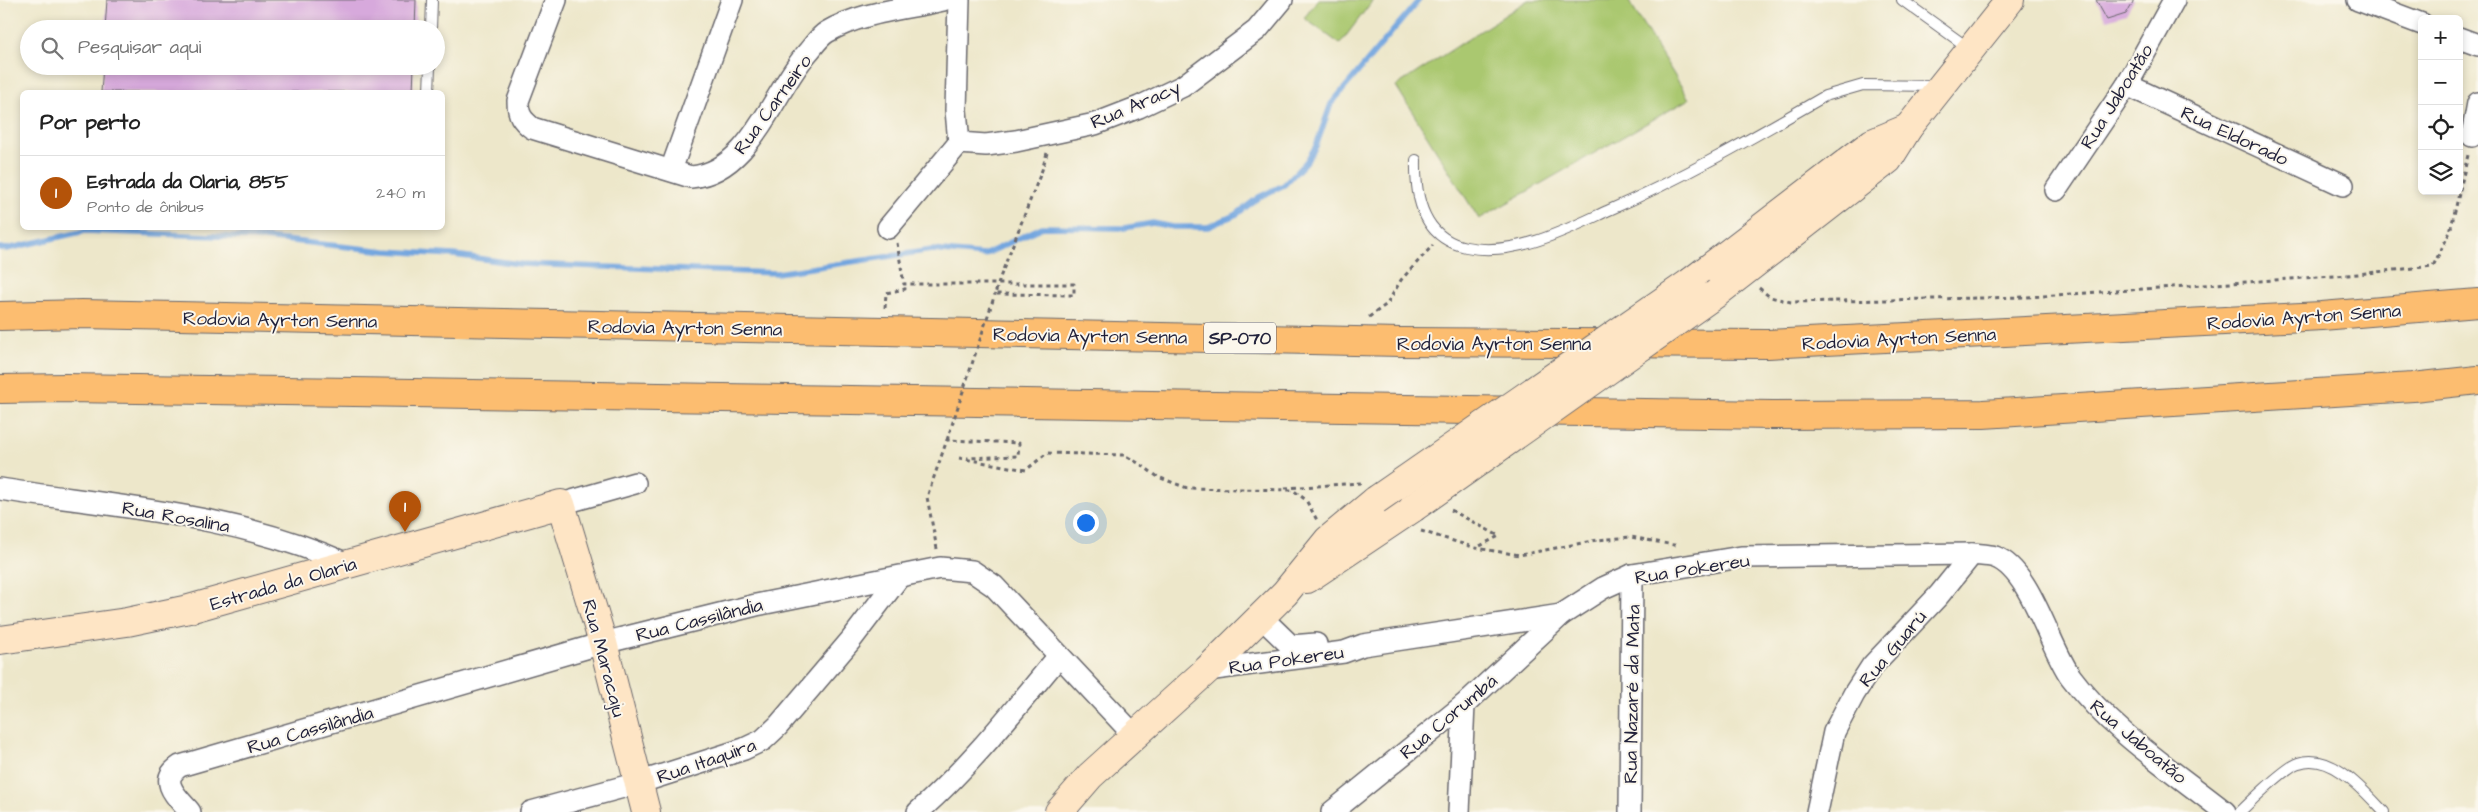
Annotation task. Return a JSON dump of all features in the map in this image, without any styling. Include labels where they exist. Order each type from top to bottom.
[{"type":"highway","name":"Rodovia Ayrton Senna","points":[[0,316],[92,315],[1400,342],[1768,344],[2322,316],[2478,304]]},
{"type":"highway","points":[[0,389],[65,388],[354,392],[1781,415],[1982,414],[2413,387],[2478,380]]},
{"type":"main road","points":[[1285,593],[1402,516],[1717,293],[1888,160],[1908,128],[2010,0]]},
{"type":"main road","points":[[1059,812],[1090,776],[1208,670],[1285,593],[1370,491],[1692,281],[1872,143],[1908,128]]},
{"type":"main road","name":"Estrada da Olaria","points":[[0,640],[127,622],[180,611],[561,504]]},
{"type":"main road","name":"Rua Maracaju","points":[[561,504],[602,643],[646,812]]},
{"type":"street","name":"Rua Carneiro","points":[[556,0],[518,101],[518,112],[522,121],[532,128],[671,170],[691,178],[705,176],[724,166],[747,144],[796,66],[825,33],[856,18],[943,0]]},
{"type":"street","points":[[671,170],[732,0]]},
{"type":"street","points":[[892,234],[959,143],[956,110],[959,0]]},
{"type":"street","name":"Rua Aracy","points":[[959,143],[986,145],[1016,141],[1095,124],[1139,106],[1183,86],[1257,30],[1282,0]]},
{"type":"street","name":"Rua Jaboatão","points":[[2056,190],[2127,85],[2174,0]]},
{"type":"street","points":[[2358,0],[2418,22]]},
{"type":"street","points":[[2463,39],[2478,45]]},
{"type":"street","name":"Rua Eldorado","points":[[2127,85],[2343,185]]},
{"type":"street","points":[[2472,136],[2478,103]]},
{"type":"street","points":[[561,504],[634,483]]},
{"type":"street","name":"Rua Rosalina","points":[[0,489],[203,519],[274,536],[308,547],[347,564]]},
{"type":"street","name":"Rua Jaboatão","points":[[1972,554],[1995,557],[2011,567],[2025,586],[2069,675],[2096,708],[2225,812]]},
{"type":"street","name":"Rua Pokereu","points":[[1208,670],[1344,652],[1363,645],[1561,615],[1603,588],[1632,575],[1740,557],[1972,554]]},
{"type":"street","name":"Rua Guarú","points":[[1817,812],[1834,732],[1854,694],[1872,666],[1939,595],[1972,554]]},
{"type":"street","name":"Rua Cassilândia","points":[[190,812],[171,791],[169,783],[170,776],[180,766],[602,643],[756,605],[940,568],[965,569],[982,576],[994,586],[1134,735]]},
{"type":"street","name":"Rua Nazaré da Mata","points":[[1630,812],[1632,575]]},
{"type":"street","name":"Rua Itaquira","points":[[531,812],[638,783],[744,749],[763,740],[778,726],[839,654],[899,577]]},
{"type":"street","name":"Rua Corumbá","points":[[1332,812],[1464,705],[1561,615]]},
{"type":"street","name":"Rua Pokereu","points":[[1261,616],[1291,646],[1342,641],[1363,645]]},
{"type":"street","points":[[918,812],[943,790],[983,746],[1059,656]]},
{"type":"street","points":[[1459,812],[1464,705]]},
{"type":"lane","points":[[431,20],[432,0]]},
{"type":"lane","points":[[1902,0],[1971,50]]},
{"type":"lane","points":[[429,90],[430,75]]},
{"type":"lane","points":[[1416,160],[1419,201],[1427,221],[1442,236],[1465,247],[1494,249],[1524,244],[1563,231],[1684,176],[1832,93],[1863,85],[1942,86]]},
{"type":"lane","points":[[2240,812],[2298,763],[2320,762],[2339,771],[2359,785],[2384,812]]},
{"type":"path","points":[[1743,274],[1770,297],[1791,302],[2027,297],[2348,275],[2433,266],[2450,232],[2472,136]]},
{"type":"path","points":[[940,568],[927,497],[998,284],[1042,170]]},
{"type":"path","points":[[885,310],[886,292],[905,289],[892,234]]},
{"type":"path","points":[[1369,317],[1387,304],[1401,280],[1442,236]]},
{"type":"path","points":[[904,283],[1074,284],[1074,295],[995,294]]},
{"type":"path","points":[[947,440],[1019,443],[1018,456],[959,458],[1026,470],[1047,453],[1115,454],[1140,464],[1158,477],[1187,488],[1370,491]]},
{"type":"path","points":[[1277,488],[1293,490],[1306,500],[1328,540]]},
{"type":"path","points":[[1451,510],[1499,536],[1476,548]]},
{"type":"path","points":[[1402,516],[1476,548],[1520,555],[1597,540],[1632,537],[1686,547]]},
{"type":"green space","points":[[1318,0],[1373,0],[1340,44],[1304,18]]},
{"type":"green space","points":[[1528,0],[1628,0],[1689,99],[1479,219],[1396,86]]},
{"type":"building","points":[[107,0],[416,0],[415,20],[106,20]]},
{"type":"building","points":[[2096,0],[2133,0],[2133,2],[2126,14],[2107,20]]},
{"type":"building","points":[[102,75],[414,75],[413,90],[101,90]]},
{"type":"waterway","points":[[0,248],[7,249],[85,231],[265,238],[386,251],[454,255],[520,264],[777,273],[932,250],[984,255],[1042,227],[1124,228],[1153,223],[1173,227],[1208,227],[1237,214],[1259,197],[1284,185],[1306,162],[1316,146],[1331,104],[1419,0]]},
{"type":"place","name":"Estrada da Olaria, 855","points":[[405,532]]}]
